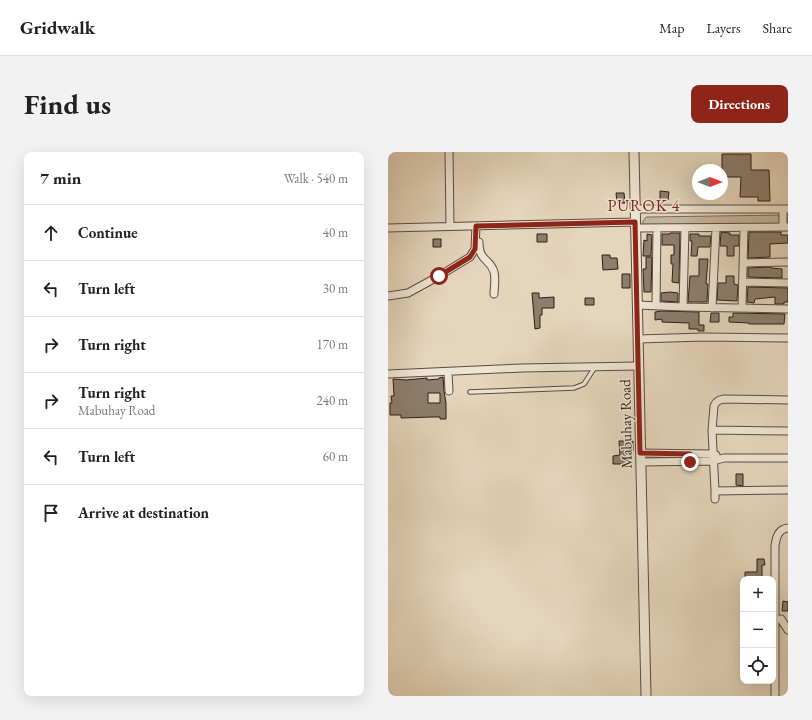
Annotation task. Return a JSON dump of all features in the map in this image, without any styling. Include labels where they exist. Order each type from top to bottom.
[{"type":"street","points":[[449,152],[450,226]]},
{"type":"street","name":"Mabuhay Road","points":[[634,152],[646,696]]},
{"type":"street","points":[[388,228],[450,226],[635,225],[657,228],[786,227],[786,209],[635,209]]},
{"type":"street","points":[[477,226],[479,251],[481,257],[491,266],[494,273],[494,294]]},
{"type":"street","points":[[388,296],[408,293],[470,257],[475,249],[477,226]]},
{"type":"street","points":[[656,306],[657,228]]},
{"type":"street","points":[[683,307],[685,228]]},
{"type":"street","points":[[712,308],[716,228]]},
{"type":"street","points":[[742,308],[744,228]]},
{"type":"street","points":[[744,263],[788,262]]},
{"type":"street","points":[[743,282],[788,282]]},
{"type":"street","points":[[637,305],[788,309]]},
{"type":"street","points":[[638,339],[704,337],[788,338]]},
{"type":"street","points":[[388,374],[638,366]]},
{"type":"street","points":[[448,372],[449,391]]},
{"type":"street","points":[[715,499],[712,430],[715,403],[720,400],[788,400]]},
{"type":"street","points":[[712,430],[788,431]]},
{"type":"street","points":[[640,457],[788,458]]},
{"type":"street","points":[[715,491],[788,490]]},
{"type":"street","points":[[775,696],[782,618],[776,537],[782,530],[788,528]]},
{"type":"street","points":[[782,618],[788,630]]},
{"type":"lane","points":[[470,392],[574,388],[584,384],[595,367]]},
{"type":"shaded area","points":[[788,215],[788,224],[643,225],[643,221],[646,217]]},
{"type":"building","points":[[722,154],[751,154],[751,170],[769,170],[770,201],[758,201],[758,197],[740,197],[741,177],[728,177],[728,164],[722,164]]},
{"type":"building","points":[[660,191],[669,192],[668,200],[660,200]]},
{"type":"building","points":[[616,193],[624,193],[625,203],[617,203]]},
{"type":"building","points":[[721,232],[730,233],[730,235],[739,235],[739,246],[734,246],[734,256],[727,256],[727,246],[720,246]]},
{"type":"building","points":[[749,232],[781,232],[781,235],[788,235],[788,243],[770,244],[770,257],[748,258]]},
{"type":"building","points":[[680,233],[679,283],[672,282],[673,264],[671,264],[671,255],[674,255],[674,245],[662,245],[662,234]]},
{"type":"building","points":[[537,234],[547,234],[547,242],[537,242]]},
{"type":"building","points":[[647,234],[652,235],[651,256],[643,256],[644,240],[647,241]]},
{"type":"building","points":[[690,234],[711,236],[710,247],[698,247],[697,256],[691,256],[692,241],[690,241]]},
{"type":"building","points":[[433,239],[441,239],[441,247],[433,247]]},
{"type":"building","points":[[602,255],[610,255],[610,258],[617,258],[618,269],[603,270]]},
{"type":"building","points":[[646,257],[652,257],[651,292],[644,292],[643,269],[646,269]]},
{"type":"building","points":[[699,259],[708,259],[706,284],[708,284],[707,302],[688,302],[690,276],[699,276]]},
{"type":"building","points":[[771,267],[782,269],[782,278],[748,277],[748,268]]},
{"type":"building","points":[[622,274],[630,274],[630,288],[622,288]]},
{"type":"building","points":[[726,276],[734,276],[734,284],[738,285],[737,301],[717,300],[718,283],[726,283]]},
{"type":"building","points":[[748,287],[788,288],[788,302],[784,302],[784,304],[775,304],[775,297],[755,299],[754,303],[747,302]]},
{"type":"building","points":[[532,293],[539,293],[539,298],[554,297],[554,308],[542,308],[542,315],[540,315],[540,328],[535,329]]},
{"type":"building","points":[[661,293],[678,293],[678,302],[661,301]]},
{"type":"building","points":[[585,298],[594,298],[594,305],[585,305]]},
{"type":"building","points":[[655,312],[699,312],[699,325],[704,325],[704,331],[689,329],[689,323],[662,322],[662,319],[655,320]]},
{"type":"building","points":[[711,313],[719,313],[719,322],[710,322]]},
{"type":"building","points":[[733,313],[785,314],[784,324],[749,324],[729,322],[729,317],[733,317]]},
{"type":"building","points":[[443,377],[446,419],[440,419],[440,417],[401,418],[401,415],[390,415],[390,403],[392,403],[391,396],[394,396],[393,379],[406,380],[427,378],[427,380]],"holes":[[[428,393],[440,393],[440,403],[428,403]]]},
{"type":"building","points":[[619,441],[633,441],[633,451],[631,451],[632,464],[613,464],[613,456],[620,455]]},
{"type":"building","points":[[736,474],[743,474],[743,486],[736,485]]},
{"type":"building","points":[[757,559],[764,559],[765,565],[762,565],[762,576],[745,576],[745,572],[757,572]]},
{"type":"building","points":[[783,601],[788,602],[788,611],[782,611]]},
{"type":"district","name":"PUROK 4","points":[[644,205]]},
{"type":"route","points":[[439,276],[470,257],[475,249],[476,226],[635,222],[640,453],[690,454],[690,462]]}]
